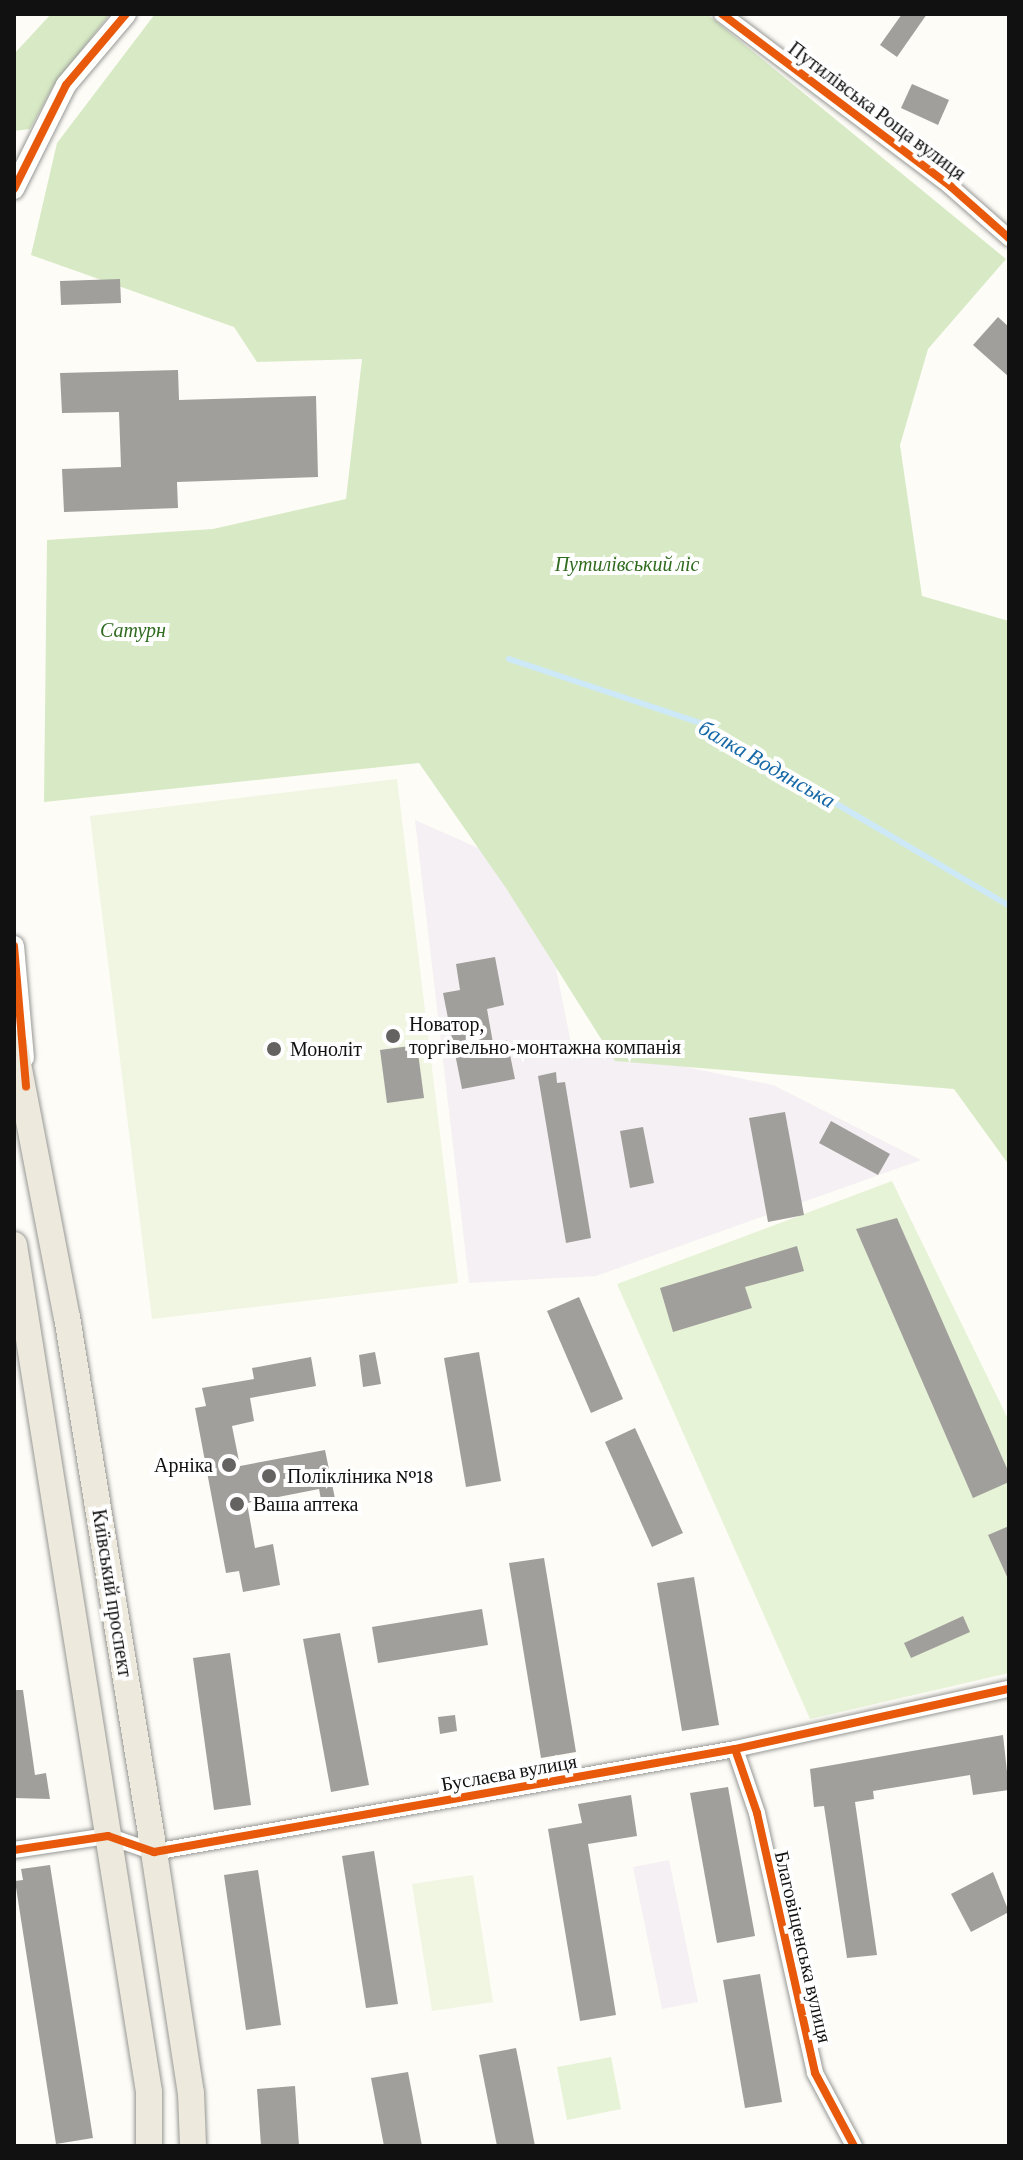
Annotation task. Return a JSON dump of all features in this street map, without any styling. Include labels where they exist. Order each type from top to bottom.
[{"type":"main road","name":"Київський проспект","points":[[14,1043],[154,1852],[191,2093],[193,2146]]},
{"type":"main road","points":[[14,1245],[149,2092],[149,2146]]},
{"type":"street","points":[[14,189],[66,85],[126,14]]},
{"type":"street","name":"Путилівська Роща вулиця","points":[[722,14],[950,186],[1009,238]]},
{"type":"street","points":[[14,946],[20,1088]]},
{"type":"street","name":"Буслаєва вулиця","points":[[14,1850],[108,1836],[154,1852],[735,1749],[1009,1689]]},
{"type":"street","name":"Благовіщенська вулиця","points":[[735,1749],[757,1813],[815,2073],[854,2146]]},
{"type":"shaded area","points":[[415,820],[537,874],[571,1043],[773,1085],[921,1160],[596,1276],[469,1283]]},
{"type":"shaded area","points":[[669,1860],[698,2002],[662,2009],[633,1867]]},
{"type":"green space","points":[[51,14],[110,14],[54,85],[30,129],[14,131],[14,54]]},
{"type":"green space","name":"Путилівський ліс","points":[[155,14],[707,14],[1006,259],[928,349],[900,445],[922,596],[1009,621],[1009,1165],[954,1089],[615,1061],[506,888],[419,763],[44,802],[47,540],[213,529],[346,499],[362,359],[257,362],[234,327],[31,255],[57,143]]},
{"type":"green space","name":"Моноліт","points":[[397,779],[458,1283],[152,1319],[90,816]]},
{"type":"green space","points":[[892,1181],[1009,1421],[1009,1673],[810,1719],[617,1284]]},
{"type":"green space","points":[[473,1875],[493,2002],[432,2011],[412,1884]]},
{"type":"green space","points":[[611,2057],[621,2109],[567,2120],[557,2067]]},
{"type":"building","points":[[902,14],[927,14],[897,57],[880,45]]},
{"type":"building","points":[[912,84],[949,100],[938,125],[901,108]]},
{"type":"building","points":[[120,279],[121,303],[61,305],[60,281]]},
{"type":"building","points":[[998,317],[1009,327],[1009,377],[973,345]]},
{"type":"building","points":[[178,370],[179,400],[316,396],[318,477],[177,482],[178,508],[64,512],[62,469],[121,467],[119,412],[62,413],[60,373]]},
{"type":"building","points":[[495,957],[504,1005],[487,1009],[493,1043],[507,1040],[515,1079],[462,1089],[443,993],[460,990],[456,964]]},
{"type":"building","points":[[417,1045],[424,1098],[387,1103],[380,1050]]},
{"type":"building","points":[[556,1072],[557,1083],[565,1082],[591,1238],[566,1243],[538,1076]]},
{"type":"building","points":[[785,1112],[804,1215],[768,1222],[749,1118]]},
{"type":"building","points":[[831,1121],[890,1154],[878,1175],[819,1143]]},
{"type":"building","points":[[643,1127],[654,1183],[630,1188],[620,1131]]},
{"type":"building","points":[[897,1218],[1009,1473],[1009,1482],[973,1498],[856,1229]]},
{"type":"building","points":[[797,1246],[804,1271],[745,1287],[752,1308],[673,1332],[660,1288]]},
{"type":"building","points":[[579,1297],[623,1399],[591,1413],[547,1311]]},
{"type":"building","points":[[375,1352],[381,1384],[363,1387],[359,1355]]},
{"type":"building","points":[[479,1352],[501,1481],[466,1487],[444,1358]]},
{"type":"building","name":"Полікліника №18","points":[[311,1357],[316,1386],[250,1398],[254,1421],[232,1426],[240,1466],[325,1450],[338,1513],[324,1515],[319,1489],[247,1503],[255,1548],[273,1544],[280,1585],[243,1592],[239,1571],[226,1573],[195,1408],[206,1406],[202,1388],[254,1379],[252,1368]]},
{"type":"building","points":[[635,1428],[683,1533],[652,1547],[605,1442]]},
{"type":"building","points":[[1009,1526],[1009,1581],[988,1535]]},
{"type":"building","points":[[544,1558],[576,1752],[541,1758],[509,1563]]},
{"type":"building","points":[[694,1577],[719,1725],[682,1731],[657,1583]]},
{"type":"building","points":[[482,1609],[488,1645],[378,1663],[372,1627]]},
{"type":"building","points":[[963,1616],[970,1632],[911,1658],[904,1643]]},
{"type":"building","points":[[340,1633],[369,1785],[331,1792],[303,1639]]},
{"type":"building","points":[[230,1653],[251,1805],[214,1810],[193,1658]]},
{"type":"building","points":[[14,1690],[23,1690],[35,1775],[46,1773],[50,1799],[14,1798]]},
{"type":"building","points":[[455,1715],[457,1731],[440,1734],[438,1717]]},
{"type":"building","points":[[1003,1735],[1009,1790],[973,1795],[970,1775],[873,1791],[874,1799],[855,1802],[877,1955],[847,1958],[824,1806],[814,1807],[810,1769]]},
{"type":"building","points":[[728,1787],[755,1936],[717,1943],[690,1793]]},
{"type":"building","points":[[631,1795],[637,1836],[588,1844],[616,2015],[580,2021],[548,1829],[582,1823],[578,1804]]},
{"type":"building","points":[[374,1851],[398,2004],[366,2008],[342,1856]]},
{"type":"building","points":[[50,1865],[93,2138],[56,2144],[15,1881],[23,1880],[21,1869]]},
{"type":"building","points":[[258,1870],[281,2025],[246,2030],[224,1875]]},
{"type":"building","points":[[993,1872],[1009,1912],[971,1932],[951,1894]]},
{"type":"building","points":[[760,1974],[782,2102],[745,2108],[723,1980]]},
{"type":"building","points":[[516,2048],[535,2146],[497,2146],[479,2055]]},
{"type":"building","points":[[408,2072],[422,2146],[384,2146],[371,2078]]},
{"type":"building","points":[[295,2086],[299,2146],[261,2146],[257,2089]]},
{"type":"waterway","name":"балка Водянська","points":[[509,659],[700,723],[1009,906]]},
{"type":"cycle path","points":[[14,189],[66,85],[126,14]]},
{"type":"cycle path","points":[[722,14],[950,186],[1009,238]]},
{"type":"cycle path","points":[[14,946],[26,1086]]},
{"type":"cycle path","points":[[14,1850],[108,1836],[154,1852],[735,1749],[1009,1689]]},
{"type":"cycle path","points":[[735,1749],[757,1813],[815,2073],[854,2146]]},
{"type":"place","name":"Новатор, торгівельно-монтажна компанія","points":[[393,1036]]},
{"type":"place","name":"Моноліт","points":[[274,1049]]},
{"type":"place","name":"Арніка","points":[[229,1465]]},
{"type":"place","name":"Полікліника №18","points":[[269,1476]]},
{"type":"place","name":"Ваша аптека","points":[[237,1504]]},
{"type":"park label","name":"Сатурн","points":[[133,630]]}]
